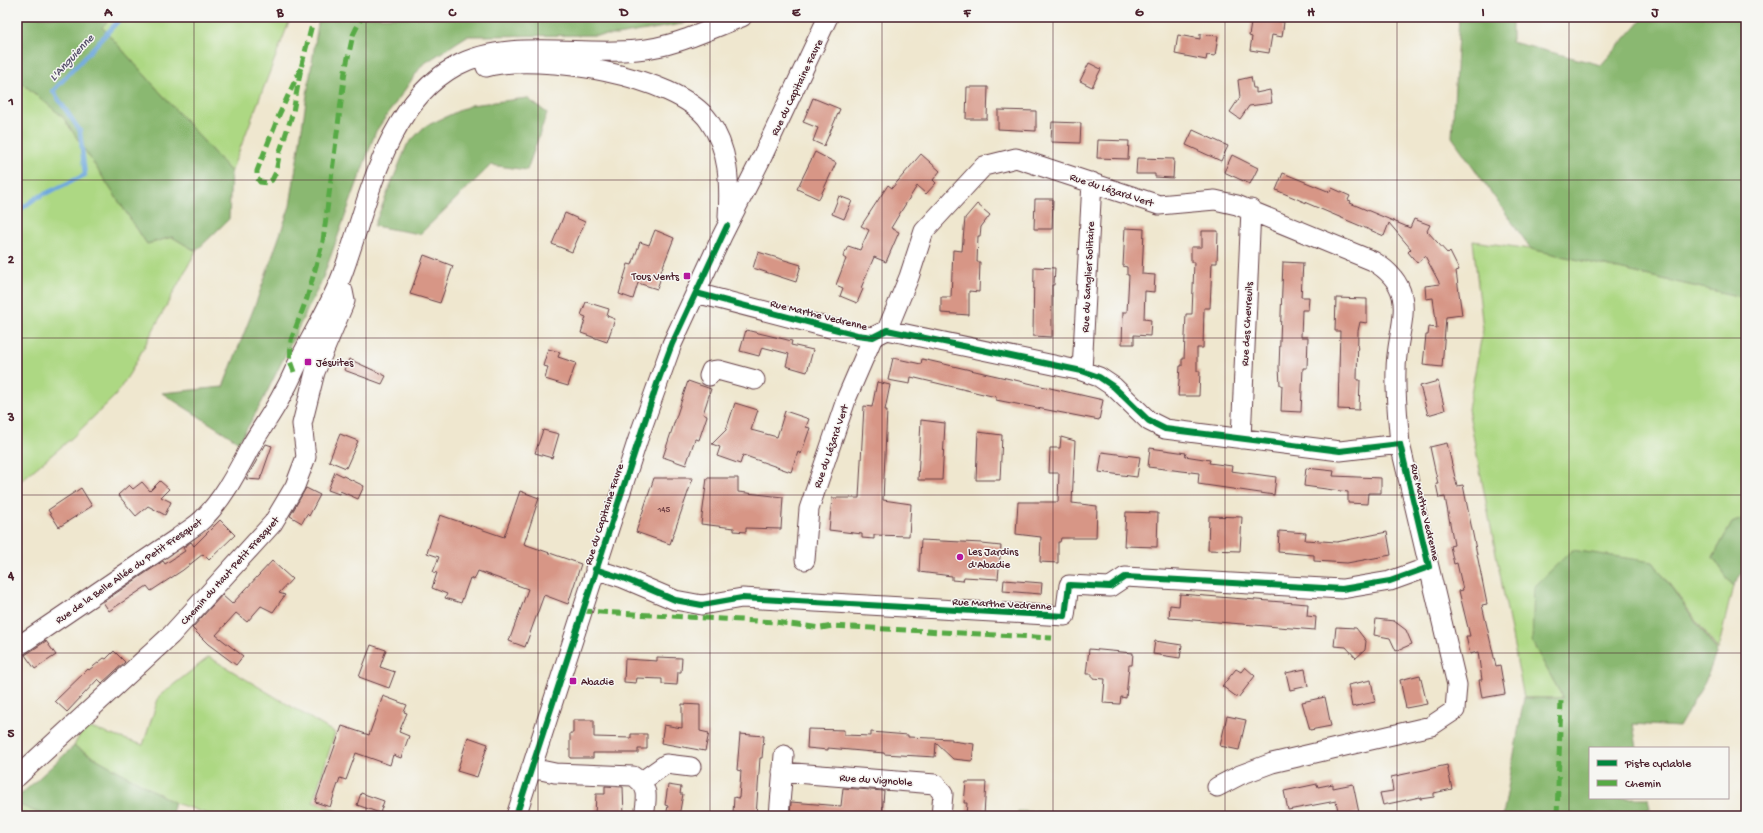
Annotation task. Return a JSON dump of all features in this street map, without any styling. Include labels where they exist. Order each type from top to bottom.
[{"type":"street","name":"Rue de la Belle Allée du Petit Fresquet","points":[[17,647],[179,537],[207,514],[232,480],[284,392],[337,287],[385,150],[418,97],[437,78],[474,57],[491,52],[637,50],[675,42],[727,21],[742,17]]},
{"type":"street","name":"Rue du Capitaine Favre","points":[[762,157],[815,17]]},
{"type":"street","name":"Rue du Capitaine Favre","points":[[516,816],[595,569],[657,384],[672,344],[828,17]]},
{"type":"street","points":[[418,97],[476,70],[506,64],[556,65],[584,68],[617,73],[639,79],[694,106],[709,120],[720,140],[728,172],[730,192],[728,226]]},
{"type":"street","name":"Rue du Lézard Vert","points":[[806,560],[809,509],[847,397],[909,277],[924,232],[984,166],[1016,158],[1158,205],[1215,200],[1251,209],[1373,261],[1386,269],[1398,282],[1402,295],[1404,316],[1396,369],[1400,444]]},
{"type":"street","name":"Rue du Sanglier Solitaire","points":[[1082,371],[1092,182]]},
{"type":"street","name":"Rue des Chevreuils","points":[[1241,439],[1251,209]]},
{"type":"street","name":"Chemin du Haut Petit Fresquet","points":[[17,777],[171,635],[273,523],[295,486],[306,457],[302,424],[315,372],[345,301],[343,291],[337,287]]},
{"type":"street","name":"Rue Marthe Vedrenne","points":[[595,569],[623,578],[675,600],[702,605],[742,598],[1065,616],[1069,586],[1110,587],[1125,577],[1342,589],[1390,581],[1429,567],[1400,444],[1340,451],[1165,429],[1149,421],[1114,387],[1099,377],[1082,371],[880,334],[857,335],[696,293]]},
{"type":"street","points":[[709,376],[711,371],[718,370],[755,380]]},
{"type":"street","points":[[1217,787],[1240,775],[1272,763],[1432,726],[1455,710],[1457,685],[1429,567]]},
{"type":"street","points":[[642,781],[666,764],[691,767]]},
{"type":"street","name":"Rue du Vignoble","points":[[779,816],[783,764],[935,784],[944,794],[941,816]]},
{"type":"street","points":[[531,768],[555,773],[629,775],[642,781],[646,788],[644,816]]},
{"type":"green space","points":[[17,17],[112,17],[102,27],[231,172],[229,219],[196,251],[172,237],[147,244],[63,117],[17,79]]},
{"type":"green space","points":[[112,17],[291,17],[231,172],[102,27]]},
{"type":"green space","points":[[319,17],[698,17],[682,24],[617,35],[467,36],[422,65],[376,131],[322,280],[262,402],[239,442],[162,393],[223,387],[257,300],[290,206]]},
{"type":"green space","points":[[1459,17],[1512,17],[1512,42],[1601,65],[1644,17],[1746,17],[1746,298],[1531,249],[1452,137]]},
{"type":"green space","points":[[17,79],[63,117],[147,244],[172,237],[196,251],[130,373],[115,396],[73,437],[17,484]]},
{"type":"green space","points":[[527,98],[547,113],[527,170],[491,165],[420,234],[374,226],[407,145],[424,127],[471,105]]},
{"type":"green space","points":[[1473,241],[1531,249],[1746,298],[1746,517],[1732,523],[1713,557],[1733,586],[1718,650],[1653,562],[1532,642],[1563,698],[1524,698],[1468,409],[1483,329]]},
{"type":"green space","points":[[1746,517],[1746,567],[1733,586],[1713,557],[1732,523]]},
{"type":"green space","points":[[1572,550],[1653,562],[1717,651],[1705,682],[1679,727],[1633,724],[1637,747],[1589,747],[1589,799],[1648,799],[1650,809],[1602,816],[1503,816],[1524,698],[1563,698],[1532,642],[1534,587]]},
{"type":"green space","points":[[209,657],[335,733],[313,802],[350,816],[214,816],[175,803],[74,746],[84,726],[143,745],[159,696]]},
{"type":"green space","points":[[74,746],[175,803],[171,816],[46,816],[17,804],[17,798]]},
{"type":"green space","points":[[17,804],[46,816],[17,816]]},
{"type":"green space","points":[[1018,811],[1101,816],[1017,816]]},
{"type":"building","points":[[1252,17],[1275,17],[1274,20],[1284,22],[1282,37],[1272,35],[1269,53],[1250,50],[1252,37],[1249,36]]},
{"type":"building","points":[[1200,34],[1218,36],[1215,56],[1207,55],[1206,60],[1175,54],[1178,35],[1200,39]]},
{"type":"building","points":[[1089,63],[1101,69],[1092,87],[1080,81]]},
{"type":"building","points":[[1251,77],[1253,88],[1256,88],[1256,93],[1270,90],[1272,103],[1249,106],[1240,119],[1230,112],[1240,97],[1238,80]]},
{"type":"building","points":[[967,87],[988,87],[987,119],[966,119]]},
{"type":"building","points":[[813,98],[840,109],[824,146],[813,141],[818,128],[803,122]]},
{"type":"building","points":[[998,110],[1036,111],[1036,131],[998,129]]},
{"type":"building","points":[[1052,122],[1081,123],[1080,143],[1051,142]]},
{"type":"building","points":[[1193,130],[1228,146],[1221,161],[1186,145]]},
{"type":"building","points":[[1098,140],[1129,141],[1128,159],[1097,158]]},
{"type":"building","points":[[815,152],[836,163],[819,199],[797,189]]},
{"type":"building","points":[[921,154],[940,171],[933,180],[936,183],[926,194],[917,186],[891,228],[899,232],[886,262],[874,257],[861,288],[863,289],[857,303],[840,296],[843,288],[836,285],[846,259],[843,257],[848,246],[860,250],[869,230],[861,226],[888,185],[892,188]]},
{"type":"building","points":[[1232,155],[1258,168],[1250,184],[1224,172]]},
{"type":"building","points":[[1137,158],[1174,159],[1173,178],[1155,177],[1155,174],[1136,174]]},
{"type":"building","points":[[1283,173],[1330,192],[1332,188],[1350,196],[1348,200],[1351,201],[1350,203],[1410,228],[1414,219],[1430,225],[1427,231],[1448,254],[1450,252],[1459,270],[1456,271],[1462,315],[1446,317],[1442,367],[1423,365],[1426,335],[1428,335],[1429,327],[1437,328],[1433,298],[1426,299],[1425,286],[1440,284],[1425,256],[1417,263],[1408,252],[1411,249],[1389,223],[1384,236],[1276,190]]},
{"type":"building","points":[[839,196],[852,201],[844,219],[832,214]]},
{"type":"building","points":[[1035,199],[1053,199],[1052,229],[1034,229]]},
{"type":"building","points":[[977,204],[990,215],[981,227],[980,236],[978,236],[977,262],[980,262],[979,292],[969,291],[969,315],[941,313],[941,297],[951,297],[953,250],[962,251],[965,218]]},
{"type":"building","points":[[565,213],[585,222],[572,252],[552,244]]},
{"type":"building","points":[[1125,228],[1144,229],[1142,274],[1155,275],[1154,292],[1145,291],[1144,319],[1151,320],[1150,336],[1134,335],[1134,344],[1122,344],[1123,312],[1127,312],[1129,275],[1127,275],[1127,267],[1123,266]]},
{"type":"building","points":[[655,230],[674,238],[660,274],[662,274],[657,289],[638,283],[633,299],[619,294],[628,264],[632,265],[640,242],[649,245]]},
{"type":"building","points":[[1202,231],[1218,231],[1217,263],[1212,263],[1210,308],[1204,308],[1203,348],[1197,348],[1197,371],[1200,371],[1199,396],[1178,396],[1180,366],[1182,366],[1182,359],[1184,359],[1186,314],[1192,314],[1194,262],[1191,262],[1191,247],[1202,247]]},
{"type":"building","points":[[758,252],[801,265],[796,282],[753,268]]},
{"type":"building","points":[[424,255],[453,266],[440,303],[410,294]]},
{"type":"building","points":[[1283,262],[1303,263],[1301,297],[1309,297],[1308,310],[1302,310],[1301,337],[1308,337],[1307,368],[1303,368],[1301,412],[1281,411],[1282,385],[1280,385],[1279,367]]},
{"type":"building","points":[[1034,267],[1055,268],[1054,285],[1052,285],[1052,337],[1033,336]]},
{"type":"building","points":[[1336,298],[1367,299],[1367,323],[1360,322],[1358,331],[1357,380],[1360,380],[1359,410],[1338,409],[1340,331],[1335,331]]},
{"type":"building","points":[[586,302],[609,309],[607,316],[615,319],[607,342],[581,333],[586,317],[581,315]]},
{"type":"building","points":[[746,330],[792,341],[791,345],[813,350],[807,372],[786,366],[789,354],[762,347],[759,356],[740,351]]},
{"type":"building","points":[[548,349],[560,352],[558,357],[576,363],[568,386],[545,379],[548,367],[543,366]]},
{"type":"building","points":[[893,358],[921,364],[922,359],[1103,400],[1099,420],[996,400],[996,397],[911,377],[910,384],[888,380]]},
{"type":"building","points":[[349,359],[386,376],[382,384],[344,370]]},
{"type":"building","points":[[688,381],[711,389],[703,414],[707,416],[699,440],[695,439],[686,465],[663,457]]},
{"type":"building","points":[[1438,381],[1445,410],[1428,415],[1420,386]]},
{"type":"building","points":[[877,382],[890,385],[885,410],[887,410],[883,500],[911,504],[909,536],[874,535],[874,539],[862,538],[862,534],[829,530],[832,498],[859,498],[864,406],[872,407]]},
{"type":"building","points":[[735,403],[758,410],[751,430],[777,437],[785,411],[809,419],[806,427],[810,428],[801,454],[798,452],[791,472],[743,455],[740,464],[717,456],[720,447],[712,444],[726,430]]},
{"type":"building","points":[[921,420],[945,423],[942,480],[918,480]]},
{"type":"building","points":[[543,430],[559,434],[552,458],[535,453]]},
{"type":"building","points":[[978,432],[1002,435],[1000,480],[976,480]]},
{"type":"building","points":[[340,434],[358,441],[346,468],[329,461]]},
{"type":"building","points":[[1061,437],[1075,441],[1072,503],[1097,506],[1096,538],[1061,538],[1060,542],[1058,542],[1058,563],[1040,562],[1041,537],[1016,534],[1018,502],[1058,502],[1059,473],[1049,473],[1050,448],[1060,448]]},
{"type":"building","points":[[1447,443],[1457,486],[1463,485],[1487,604],[1482,605],[1496,666],[1500,665],[1505,694],[1482,698],[1479,680],[1482,680],[1478,652],[1470,654],[1466,636],[1470,636],[1459,591],[1463,590],[1457,563],[1454,564],[1450,546],[1454,545],[1445,497],[1439,498],[1436,484],[1438,484],[1430,447]]},
{"type":"building","points":[[266,444],[272,446],[260,480],[246,479]]},
{"type":"building","points":[[1150,448],[1186,453],[1185,456],[1210,460],[1209,463],[1232,466],[1231,471],[1276,477],[1274,495],[1198,484],[1199,473],[1148,467]]},
{"type":"building","points":[[1102,452],[1140,457],[1137,477],[1099,472]]},
{"type":"building","points":[[1306,468],[1334,471],[1333,476],[1381,478],[1381,493],[1368,493],[1367,504],[1348,503],[1348,492],[1304,486]]},
{"type":"building","points":[[335,472],[364,486],[358,499],[340,491],[339,494],[328,490]]},
{"type":"building","points":[[654,478],[693,478],[670,544],[636,532]]},
{"type":"building","points":[[707,478],[738,478],[738,492],[783,497],[781,529],[746,528],[746,532],[734,531],[734,528],[701,524]]},
{"type":"building","points":[[160,481],[169,489],[161,497],[171,502],[165,515],[148,506],[136,516],[118,495],[129,485],[133,489],[142,482],[150,491]]},
{"type":"building","points":[[81,488],[92,506],[59,527],[48,510]]},
{"type":"building","points":[[306,488],[320,495],[309,516],[307,514],[302,523],[290,516]]},
{"type":"building","points":[[520,491],[539,498],[524,544],[581,564],[568,604],[544,595],[525,647],[509,641],[528,589],[478,571],[474,580],[470,578],[461,603],[445,598],[447,594],[432,588],[437,573],[433,572],[439,557],[427,553],[440,515],[504,537]]},
{"type":"building","points":[[1126,512],[1158,513],[1157,547],[1124,546]]},
{"type":"building","points":[[1209,516],[1242,517],[1240,551],[1208,550]]},
{"type":"building","points":[[220,520],[235,535],[209,560],[203,554],[183,570],[151,591],[147,586],[109,611],[103,602],[163,561],[165,564],[185,551],[183,548],[191,542],[194,546]]},
{"type":"building","points":[[1279,531],[1306,533],[1305,540],[1337,542],[1387,532],[1391,555],[1347,563],[1314,561],[1314,555],[1278,552]]},
{"type":"building","name":"Les Jardins d'Abadie","points":[[921,540],[982,543],[1001,546],[998,579],[964,577],[963,581],[952,580],[952,576],[919,572]]},
{"type":"building","points":[[272,561],[292,579],[279,593],[285,595],[273,612],[261,606],[247,622],[236,613],[216,635],[243,656],[236,665],[208,644],[192,628],[222,595],[232,604]]},
{"type":"building","points":[[1004,580],[1042,583],[1041,594],[1003,591]]},
{"type":"building","points":[[1180,594],[1308,604],[1307,616],[1316,617],[1315,630],[1169,618],[1170,605],[1179,606]]},
{"type":"building","points":[[1376,619],[1394,621],[1406,630],[1412,644],[1396,651],[1390,638],[1374,635]]},
{"type":"building","points":[[1336,627],[1356,628],[1366,641],[1365,650],[1356,658],[1346,647],[1334,646]]},
{"type":"building","points":[[46,641],[56,655],[35,669],[25,655]]},
{"type":"building","points":[[1155,641],[1182,645],[1180,658],[1153,654]]},
{"type":"building","points":[[371,645],[386,650],[380,667],[395,672],[389,688],[359,677]]},
{"type":"building","points":[[1089,649],[1133,653],[1132,665],[1129,665],[1126,698],[1121,697],[1120,704],[1103,703],[1105,679],[1092,678],[1092,674],[1086,674]]},
{"type":"building","points":[[114,651],[125,662],[102,683],[98,679],[67,712],[55,701],[88,669],[89,670],[104,658],[106,659]]},
{"type":"building","points":[[657,657],[682,658],[681,672],[678,672],[677,685],[662,684],[662,679],[637,678],[636,683],[624,682],[625,659],[657,661]]},
{"type":"building","points":[[1245,667],[1255,676],[1238,698],[1222,686],[1236,669],[1241,672]]},
{"type":"building","points":[[1305,669],[1308,686],[1290,690],[1286,673]]},
{"type":"building","points":[[1420,675],[1427,704],[1406,708],[1400,680]]},
{"type":"building","points":[[1371,680],[1375,702],[1352,707],[1348,685]]},
{"type":"building","points":[[383,696],[407,705],[404,712],[407,713],[399,732],[409,736],[401,758],[393,755],[390,765],[356,753],[346,780],[340,778],[330,807],[315,802],[342,726],[369,735]]},
{"type":"building","points":[[1325,697],[1331,726],[1310,730],[1302,702]]},
{"type":"building","points":[[682,704],[700,705],[700,731],[709,733],[705,751],[661,743],[664,725],[682,728]]},
{"type":"building","points":[[1227,716],[1246,720],[1239,750],[1220,746]]},
{"type":"building","points":[[573,720],[594,720],[594,737],[631,738],[631,734],[647,734],[647,749],[638,749],[638,753],[593,753],[593,758],[570,758],[570,733],[573,733]]},
{"type":"building","points":[[808,729],[844,730],[844,735],[871,736],[871,732],[908,735],[908,737],[952,739],[952,741],[974,744],[972,761],[953,759],[936,743],[935,757],[884,754],[828,748],[828,750],[807,748]]},
{"type":"building","points":[[740,734],[764,736],[762,758],[760,758],[756,816],[735,816],[736,813],[733,813],[734,797],[739,798],[741,771],[737,770]]},
{"type":"building","points":[[468,737],[488,744],[477,777],[457,771]]},
{"type":"building","points":[[1447,765],[1452,789],[1434,793],[1434,797],[1420,799],[1420,797],[1383,805],[1380,793],[1393,791],[1391,777]]},
{"type":"building","points":[[966,782],[986,782],[984,816],[966,816],[967,803],[964,803]]},
{"type":"building","points":[[1317,784],[1318,787],[1333,784],[1333,788],[1353,784],[1359,813],[1339,816],[1336,801],[1288,810],[1284,791]]},
{"type":"building","points":[[668,785],[681,787],[680,794],[683,794],[679,816],[666,816],[668,806],[665,805]]},
{"type":"building","points":[[605,786],[623,787],[624,816],[595,816],[596,794],[605,794]]},
{"type":"building","points":[[843,788],[884,791],[882,816],[790,816],[791,802],[841,806]]},
{"type":"building","points":[[361,793],[384,801],[380,813],[357,805]]},
{"type":"waterway","name":"L'Anguienne","points":[[17,212],[36,198],[85,175],[80,131],[53,91],[122,17]]},
{"type":"marked path","points":[[301,68],[279,115],[257,171],[257,178],[260,182],[267,183],[272,180],[276,172],[280,151],[293,112],[301,68],[314,17]]},
{"type":"marked path","points":[[294,372],[290,361],[291,340],[307,298],[323,241],[345,71],[353,35],[362,17]]},
{"type":"marked path","points":[[582,611],[775,622],[821,628],[833,626],[1052,638]]},
{"type":"marked path","points":[[1557,816],[1561,701]]},
{"type":"cycle path","points":[[516,816],[657,384],[672,344],[727,226]]},
{"type":"cycle path","points":[[595,569],[623,578],[675,600],[702,605],[742,598],[1065,616],[1069,585],[1110,587],[1125,577],[1342,589],[1390,581],[1429,567],[1400,444],[1340,451],[1165,429],[1149,421],[1114,387],[1099,377],[1082,371],[887,330],[873,337],[857,335],[696,293]]},
{"type":"place","name":"Tous Vents","points":[[687,276]]},
{"type":"place","name":"Jésuites","points":[[308,362]]},
{"type":"place","name":"Les Jardins d'Abadie","points":[[960,557]]},
{"type":"place","name":"Abadie","points":[[573,681]]}]
